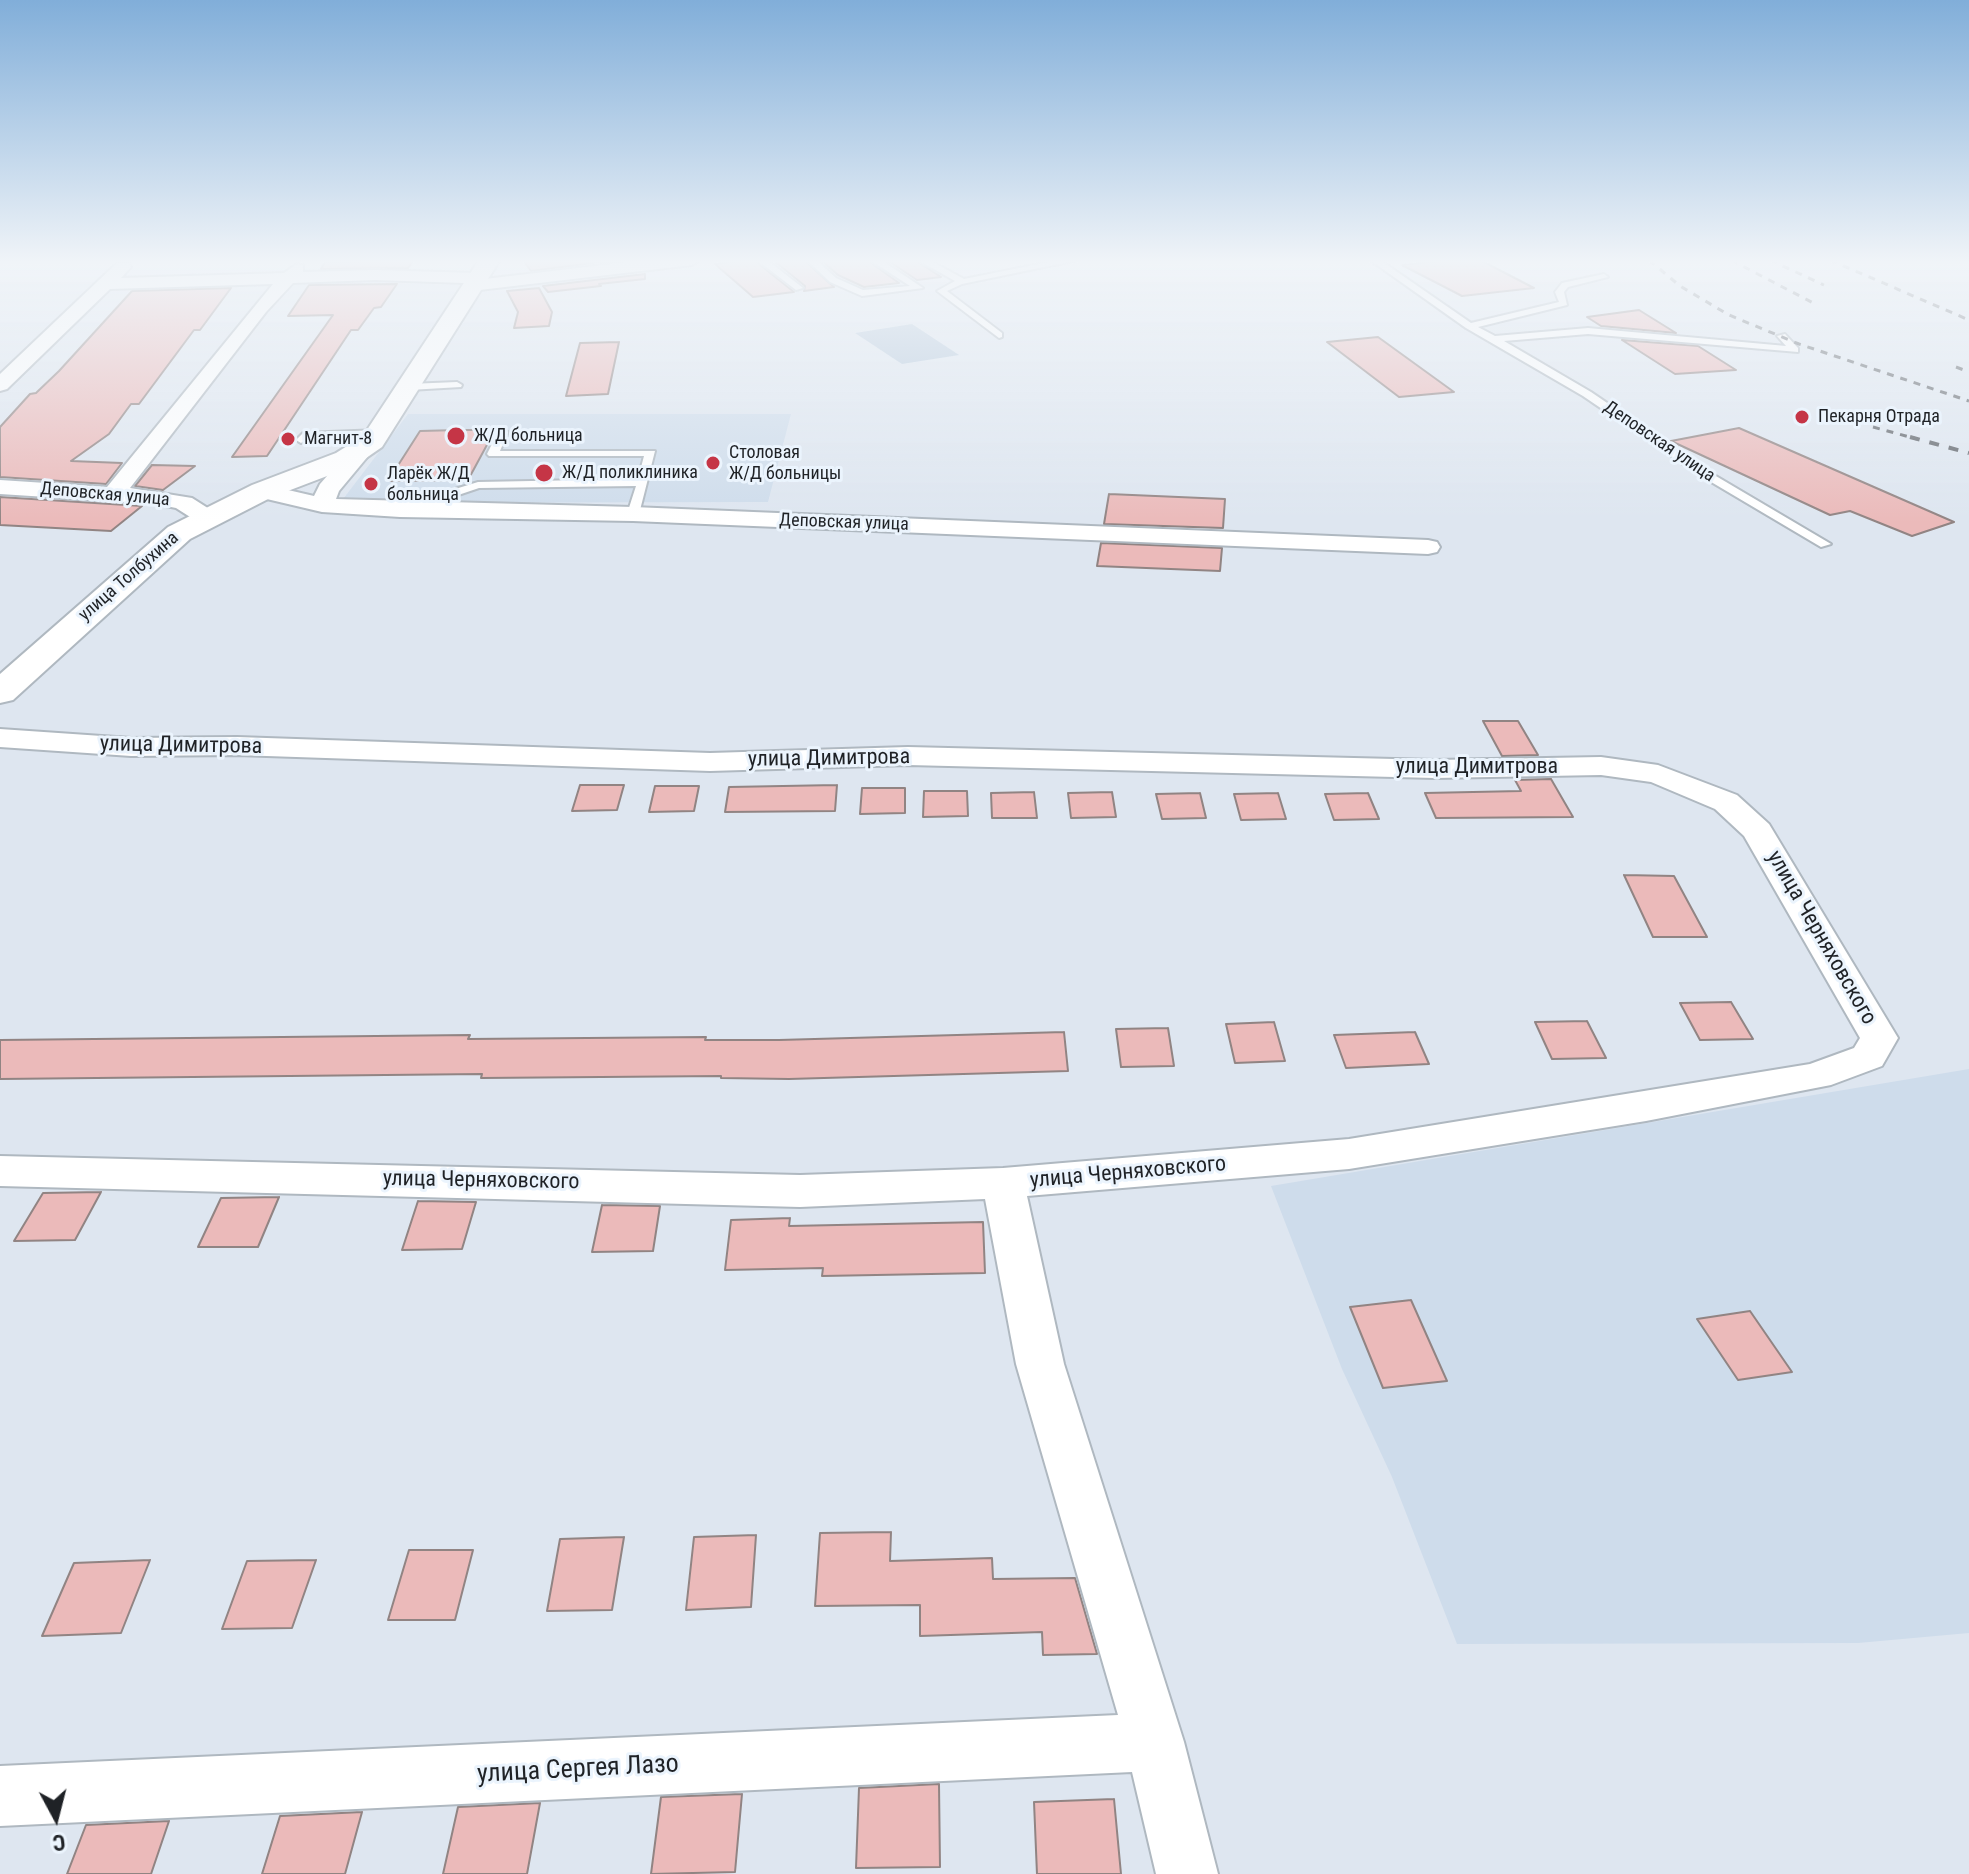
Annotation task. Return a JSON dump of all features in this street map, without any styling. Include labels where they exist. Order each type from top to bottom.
[{"type":"street","points":[[0,385],[39,347]]},
{"type":"street","points":[[113,494],[229,347]]},
{"type":"street","points":[[322,505],[328,489],[372,441],[434,347]]},
{"type":"street","name":"улица Толбухина","points":[[0,692],[179,533],[206,517],[372,441]]},
{"type":"street","name":"Деповская улица","points":[[0,487],[113,494],[184,503],[206,517]]},
{"type":"street","name":"Деповская улица","points":[[262,491],[322,505],[400,510],[633,514],[1428,547]]},
{"type":"street","name":"улица Димитрова","points":[[0,738],[131,747],[237,746],[710,762],[908,756],[1435,769],[1601,766],[1658,774]]},
{"type":"street","name":"улица Черняховского","points":[[0,1171],[800,1191],[1003,1183],[1349,1154],[1646,1107],[1817,1076],[1868,1057],[1879,1038],[1757,831],[1726,802],[1658,774]]},
{"type":"street","points":[[1003,1183],[1040,1364],[1155,1742],[1187,1874]]},
{"type":"street","name":"улица Сергея Лазо","points":[[0,1796],[1155,1742]]},
{"type":"lane","name":"Деповская улица","points":[[1508,347],[1587,394],[1734,492],[1825,544]]},
{"type":"lane","points":[[1777,347],[1795,350],[1793,347]]},
{"type":"lane","points":[[409,387],[457,385]]},
{"type":"lane","points":[[503,432],[493,454],[651,453],[633,514]]},
{"type":"lane","points":[[301,440],[303,436],[372,441]]},
{"type":"lane","points":[[400,510],[478,485],[643,482]]},
{"type":"shaded area","points":[[877,347],[948,347],[959,355],[902,364]]},
{"type":"shaded area","points":[[408,414],[791,414],[768,502],[340,503]]},
{"type":"shaded area","points":[[1969,1069],[1969,1633],[1858,1643],[1457,1644],[1392,1477],[1342,1369],[1271,1186]]},
{"type":"building","points":[[80,347],[181,347],[139,404],[131,404],[109,434],[71,461],[122,463],[106,484],[0,477],[0,427],[30,394],[36,393]]},
{"type":"building","points":[[310,347],[339,347],[267,456],[232,457]]},
{"type":"building","points":[[579,347],[618,347],[608,394],[566,396]]},
{"type":"building","points":[[1334,347],[1392,347],[1454,392],[1399,397]]},
{"type":"building","points":[[1634,347],[1700,347],[1736,370],[1675,374]]},
{"type":"building","points":[[1739,428],[1954,522],[1912,536],[1850,511],[1830,515],[1671,441]]},
{"type":"building","points":[[495,430],[468,480],[388,481],[420,431]]},
{"type":"building","points":[[152,465],[195,466],[163,490],[135,486]]},
{"type":"building","points":[[1109,494],[1225,499],[1223,528],[1104,524]]},
{"type":"building","points":[[0,497],[142,506],[111,531],[0,525]]},
{"type":"building","points":[[1101,543],[1222,548],[1220,571],[1097,566]]},
{"type":"building","points":[[1483,721],[1518,721],[1538,755],[1502,756]]},
{"type":"building","points":[[1551,779],[1573,817],[1436,818],[1425,793],[1521,791],[1515,780]]},
{"type":"building","points":[[580,785],[624,785],[617,810],[572,811]]},
{"type":"building","points":[[837,785],[835,811],[725,812],[729,787]]},
{"type":"building","points":[[655,786],[699,786],[694,811],[649,812]]},
{"type":"building","points":[[862,788],[905,788],[905,813],[860,814]]},
{"type":"building","points":[[924,791],[967,791],[968,816],[923,817]]},
{"type":"building","points":[[1034,792],[1037,818],[992,818],[991,793]]},
{"type":"building","points":[[1112,792],[1116,817],[1071,818],[1068,793]]},
{"type":"building","points":[[1200,793],[1206,818],[1162,819],[1156,794]]},
{"type":"building","points":[[1278,793],[1286,819],[1241,820],[1234,794]]},
{"type":"building","points":[[1368,793],[1379,819],[1334,820],[1325,794]]},
{"type":"building","points":[[1624,875],[1674,876],[1707,937],[1653,937]]},
{"type":"building","points":[[1731,1002],[1753,1039],[1700,1040],[1680,1003]]},
{"type":"building","points":[[1587,1021],[1606,1058],[1552,1059],[1535,1022]]},
{"type":"building","points":[[1274,1022],[1285,1061],[1235,1063],[1226,1024]]},
{"type":"building","points":[[1168,1028],[1174,1066],[1121,1067],[1116,1029]]},
{"type":"building","points":[[1064,1032],[1068,1071],[789,1079],[721,1076],[481,1078],[482,1074],[0,1079],[0,1040],[470,1035],[468,1039],[706,1037],[705,1040],[779,1040]]},
{"type":"building","points":[[1415,1032],[1429,1064],[1346,1068],[1334,1035]]},
{"type":"building","points":[[101,1192],[75,1240],[14,1241],[43,1193]]},
{"type":"building","points":[[279,1197],[258,1247],[198,1247],[221,1198]]},
{"type":"building","points":[[418,1201],[476,1202],[462,1249],[402,1250]]},
{"type":"building","points":[[602,1205],[660,1206],[653,1251],[592,1252]]},
{"type":"building","points":[[790,1218],[789,1226],[983,1222],[985,1273],[822,1276],[823,1268],[725,1270],[731,1220]]},
{"type":"building","points":[[1411,1300],[1447,1381],[1383,1388],[1350,1307]]},
{"type":"building","points":[[1750,1311],[1792,1372],[1738,1380],[1697,1319]]},
{"type":"building","points":[[891,1532],[890,1561],[992,1558],[993,1579],[1075,1578],[1097,1654],[1043,1655],[1042,1632],[920,1636],[920,1605],[815,1606],[820,1533]]},
{"type":"building","points":[[756,1535],[751,1607],[686,1610],[694,1537]]},
{"type":"building","points":[[624,1537],[612,1610],[547,1611],[560,1539]]},
{"type":"building","points":[[409,1550],[473,1550],[455,1620],[388,1620]]},
{"type":"building","points":[[150,1560],[121,1633],[42,1636],[74,1563]]},
{"type":"building","points":[[316,1560],[292,1628],[222,1629],[247,1561]]},
{"type":"building","points":[[939,1784],[940,1867],[856,1868],[859,1788]]},
{"type":"building","points":[[742,1794],[735,1872],[651,1874],[661,1797]]},
{"type":"building","points":[[1114,1799],[1121,1874],[1037,1874],[1034,1802]]},
{"type":"building","points":[[540,1803],[527,1874],[443,1874],[458,1807]]},
{"type":"building","points":[[362,1812],[345,1874],[262,1874],[280,1816]]},
{"type":"building","points":[[169,1821],[151,1874],[67,1874],[86,1825]]},
{"type":"railway","points":[[1809,347],[1969,401]]},
{"type":"railway","points":[[1956,367],[1969,372]]},
{"type":"railway","points":[[1873,427],[1917,439]]},
{"type":"railway","points":[[1910,437],[1969,453]]},
{"type":"place","name":"Пекарня Отрада","points":[[1802,417]]},
{"type":"place","name":"Ж/Д больница","points":[[456,436]]},
{"type":"place","name":"Магнит-8","points":[[288,439]]},
{"type":"place","name":"Столовая Ж/Д больницы","points":[[713,463]]},
{"type":"place","name":"Ж/Д поликлиника","points":[[544,473]]},
{"type":"place","name":"Ларёк Ж/Д больница","points":[[371,484]]}]
